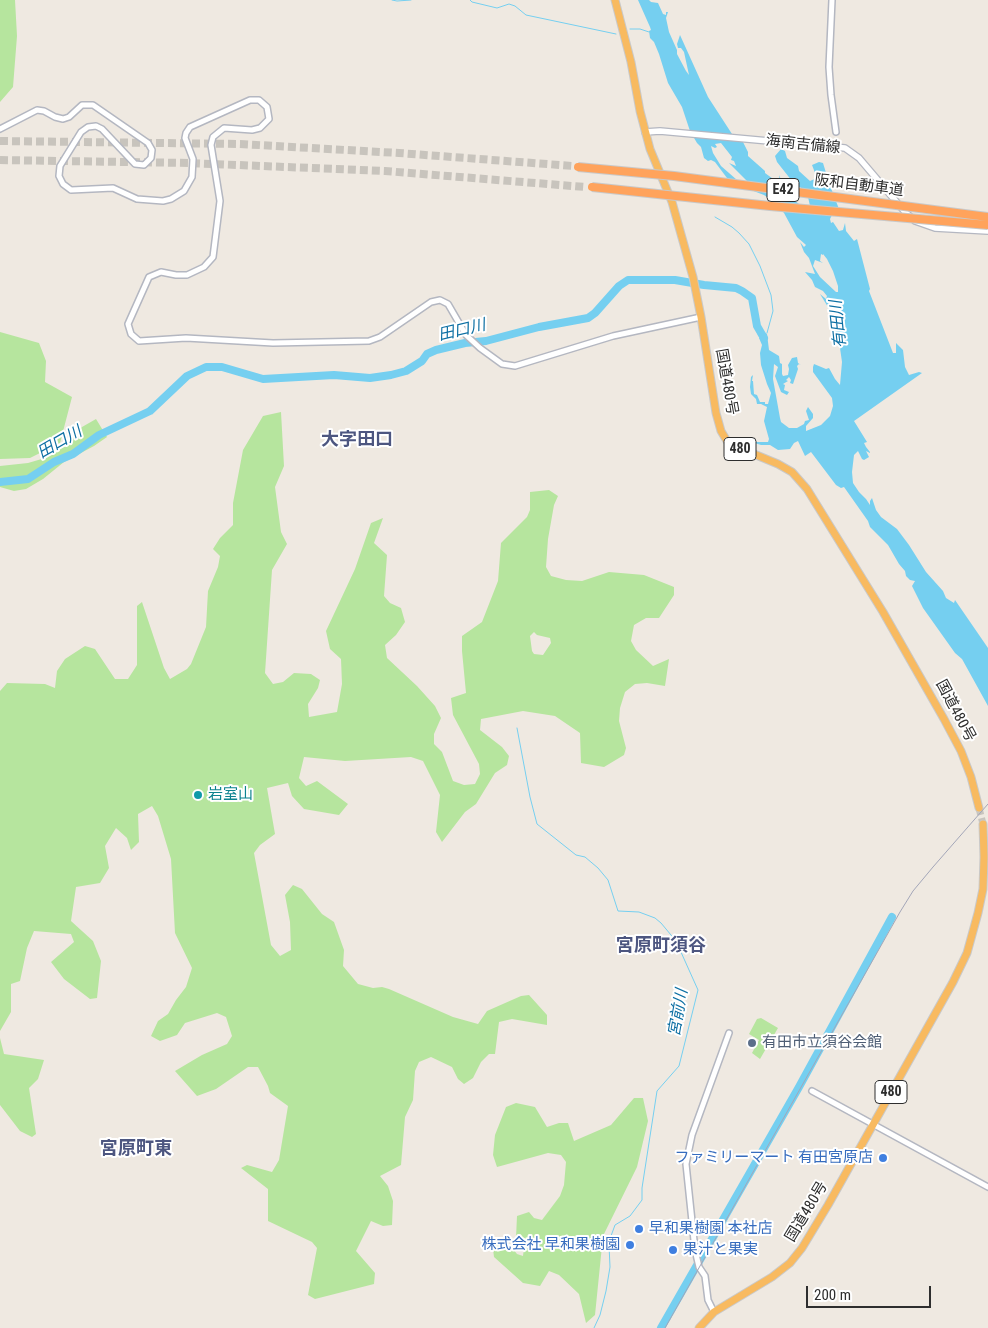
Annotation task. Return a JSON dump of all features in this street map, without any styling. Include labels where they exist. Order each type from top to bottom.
[{"type":"highway","name":"国道480号","points":[[615,0],[631,62],[645,132],[672,202],[694,279],[716,413],[721,431],[727,441],[737,447],[792,472],[810,493],[883,612],[944,718],[961,751],[971,777],[978,808]]},
{"type":"highway","name":"阪和自動車道","points":[[578,167],[683,178],[988,217]]},
{"type":"highway","name":"阪和自動車道","points":[[592,187],[770,206],[988,225]]},
{"type":"highway","name":"国道480号","points":[[699,1328],[714,1312],[772,1277],[790,1263],[815,1227],[873,1124],[967,953],[983,889],[982,824]]},
{"type":"main road","name":"海南吉備線","points":[[645,132],[660,131],[836,147],[849,150],[859,158],[915,221],[935,228],[988,231]]},
{"type":"street","points":[[832,0],[830,67],[836,132]]},
{"type":"street","points":[[0,129],[37,110],[63,119],[82,105],[93,106],[148,143],[152,150],[152,158],[144,165],[135,164],[102,129],[96,126],[88,127],[81,132],[60,166],[59,176],[63,184],[71,190],[113,188],[137,200],[163,201],[171,199],[188,187],[192,177],[193,162],[185,138],[190,127],[248,101],[259,100],[267,107],[269,118],[260,128],[252,130],[224,128],[212,139],[211,149],[220,201],[213,257],[204,267],[187,275],[161,272],[149,277],[128,324],[129,332],[136,340],[147,342],[186,338],[273,343],[369,341],[380,337],[431,302],[437,300],[448,304],[468,337],[476,345],[497,361],[516,366],[619,334],[701,317]]},
{"type":"street","points":[[714,1312],[709,1304],[706,1281],[697,1261],[686,1164],[695,1126],[729,1032]]},
{"type":"street","points":[[812,1091],[988,1187]]},
{"type":"green space","points":[[0,0],[15,0],[17,36],[13,87],[0,102]]},
{"type":"green space","points":[[0,332],[39,343],[46,361],[45,382],[72,397],[60,443],[30,458],[0,459]]},
{"type":"green space","points":[[281,412],[284,466],[275,487],[281,532],[287,544],[272,570],[265,673],[273,684],[283,682],[294,673],[311,674],[320,680],[318,688],[308,704],[309,717],[337,712],[342,684],[341,659],[330,649],[326,631],[355,569],[371,523],[383,518],[374,543],[387,555],[384,596],[390,603],[401,608],[405,622],[396,635],[385,645],[387,658],[435,706],[441,718],[434,734],[434,744],[442,752],[453,781],[464,785],[475,784],[480,774],[479,764],[453,715],[451,698],[466,693],[462,636],[482,622],[498,581],[501,543],[527,517],[530,510],[530,492],[549,490],[558,496],[554,505],[548,539],[546,567],[551,576],[566,580],[582,581],[609,572],[644,575],[674,587],[674,595],[659,618],[646,618],[634,625],[631,641],[636,650],[653,666],[669,659],[665,686],[647,683],[635,684],[625,692],[620,708],[619,721],[626,748],[624,755],[604,767],[581,763],[580,733],[555,716],[523,711],[481,719],[480,730],[502,747],[509,756],[507,765],[495,773],[476,804],[465,812],[442,842],[436,832],[440,795],[423,761],[411,757],[345,761],[304,757],[299,778],[306,786],[317,781],[348,804],[339,815],[304,809],[292,796],[288,783],[267,788],[275,834],[260,845],[254,853],[271,945],[280,956],[291,950],[290,922],[285,895],[293,885],[302,889],[322,914],[334,922],[344,950],[343,966],[358,984],[373,988],[382,987],[389,989],[453,1017],[478,1024],[487,1011],[521,996],[529,995],[547,1015],[547,1025],[512,1019],[499,1022],[495,1054],[489,1054],[481,1062],[473,1078],[464,1084],[458,1079],[452,1067],[431,1057],[419,1062],[415,1071],[413,1100],[405,1117],[401,1165],[380,1176],[388,1186],[393,1201],[392,1225],[383,1226],[371,1221],[356,1251],[375,1273],[374,1284],[315,1299],[308,1295],[317,1248],[312,1242],[268,1221],[268,1189],[241,1168],[247,1165],[272,1172],[279,1160],[288,1106],[270,1093],[258,1067],[248,1067],[216,1089],[197,1096],[175,1071],[202,1055],[227,1044],[232,1036],[226,1017],[217,1013],[185,1023],[177,1035],[160,1041],[151,1036],[158,1021],[168,1014],[186,987],[192,968],[175,933],[171,859],[158,816],[152,806],[138,814],[139,842],[131,850],[127,838],[116,828],[105,846],[109,868],[100,883],[76,887],[71,921],[93,941],[101,961],[97,998],[90,999],[64,979],[51,962],[74,942],[71,934],[34,931],[27,948],[20,981],[11,984],[11,1012],[0,1031],[0,691],[7,683],[45,684],[55,688],[57,671],[65,659],[85,646],[95,649],[115,679],[128,679],[137,665],[137,606],[142,602],[164,668],[170,679],[187,669],[191,664],[206,627],[208,591],[218,567],[220,556],[213,549],[220,538],[233,525],[233,503],[243,450],[263,416]],"holes":[[[534,632],[537,635],[550,638],[551,643],[543,655],[534,654],[532,651],[530,636]]]},
{"type":"green space","points":[[96,419],[107,437],[64,462],[43,479],[26,489],[14,491],[0,487],[0,466],[28,463],[45,458],[58,450],[82,427]]},
{"type":"green space","points":[[761,1018],[778,1028],[760,1059],[752,1053],[759,1040],[749,1034],[757,1019]]},
{"type":"green space","points":[[0,1038],[4,1054],[44,1060],[38,1079],[29,1088],[36,1134],[32,1137],[20,1131],[0,1105]]},
{"type":"green space","points":[[634,1098],[643,1098],[648,1121],[637,1167],[603,1236],[595,1315],[586,1323],[579,1294],[559,1275],[549,1271],[540,1286],[523,1283],[494,1257],[492,1241],[505,1239],[517,1254],[523,1256],[524,1248],[516,1238],[517,1216],[529,1212],[534,1218],[542,1220],[560,1196],[564,1185],[566,1162],[561,1155],[548,1153],[497,1167],[493,1155],[495,1135],[506,1107],[516,1103],[535,1107],[547,1127],[559,1123],[568,1123],[574,1141],[611,1125]]},
{"type":"water","name":"有田川","points":[[638,0],[649,0],[658,3],[663,14],[666,15],[666,12],[668,12],[666,18],[669,32],[686,71],[689,75],[684,52],[681,48],[678,48],[677,44],[680,35],[708,97],[732,134],[742,140],[748,156],[765,173],[780,184],[779,175],[782,182],[788,185],[791,184],[792,181],[777,162],[775,156],[781,149],[785,151],[787,158],[798,166],[799,171],[810,181],[817,178],[812,165],[819,162],[823,163],[827,176],[818,178],[816,181],[818,185],[829,183],[839,209],[832,215],[831,223],[833,222],[839,231],[843,230],[845,223],[846,231],[854,241],[857,239],[869,291],[893,353],[896,353],[896,343],[903,350],[905,367],[909,375],[922,373],[854,421],[867,442],[864,443],[870,453],[866,451],[869,457],[864,460],[858,451],[854,455],[853,483],[870,505],[872,498],[876,510],[881,517],[897,529],[926,572],[943,591],[946,598],[954,603],[955,600],[988,648],[988,706],[962,659],[955,653],[923,608],[912,586],[915,581],[910,580],[906,576],[905,571],[888,545],[870,527],[868,521],[844,487],[841,488],[836,485],[811,452],[805,456],[798,441],[790,449],[778,450],[770,445],[761,445],[748,441],[747,438],[757,442],[768,442],[769,439],[764,421],[767,407],[757,404],[756,399],[751,394],[750,387],[753,375],[754,394],[757,395],[760,402],[768,404],[771,393],[761,365],[760,353],[762,345],[759,338],[761,337],[758,336],[757,330],[767,334],[769,350],[779,356],[783,376],[788,375],[788,365],[792,358],[797,357],[798,363],[801,365],[797,366],[798,369],[793,384],[790,383],[789,377],[786,380],[788,381],[783,384],[785,385],[784,390],[789,392],[787,395],[781,392],[775,376],[778,367],[774,364],[773,379],[780,418],[781,422],[789,428],[797,428],[809,420],[806,411],[808,407],[813,414],[813,418],[806,426],[806,431],[821,425],[830,416],[833,406],[832,398],[813,372],[813,367],[814,364],[826,369],[829,368],[840,385],[842,362],[840,348],[833,332],[828,307],[820,294],[826,299],[827,296],[823,291],[815,287],[805,272],[815,274],[800,242],[804,247],[806,245],[797,237],[784,213],[774,202],[764,195],[730,182],[715,162],[704,158],[701,147],[690,131],[682,107],[668,83],[659,54],[654,42],[650,38],[649,31],[651,30]],"holes":[[[721,143],[732,157],[731,160],[734,161],[736,166],[729,163],[749,183],[737,180],[721,166],[711,146],[715,148],[717,147],[715,144]],[[800,187],[808,197],[810,206],[815,214],[795,201],[791,193],[794,189]],[[821,254],[823,254],[833,271],[838,292],[820,277],[813,266],[815,260],[823,263],[820,261]]]},
{"type":"waterway","points":[[392,0],[411,0]]},
{"type":"waterway","points":[[470,0],[497,8],[509,4],[515,6],[526,15],[616,34]]},
{"type":"waterway","points":[[630,29],[640,29],[649,32]]},
{"type":"waterway","points":[[715,217],[739,233],[749,244],[760,266],[771,295],[773,311],[767,333]]},
{"type":"waterway","name":"田口川","points":[[0,482],[28,479],[54,462],[73,454],[99,435],[150,411],[187,376],[206,367],[222,367],[263,379],[334,375],[370,378],[391,375],[406,371],[422,361],[427,354],[436,350],[588,318],[595,313],[619,286],[628,280],[675,280],[736,288],[752,298],[757,326],[764,338]]},
{"type":"waterway","name":"宮前川","points":[[517,728],[537,824],[576,855],[585,857],[598,868],[608,880],[618,911],[639,912],[655,918],[661,923],[676,941],[698,990],[679,1066],[657,1091],[642,1188],[642,1200],[630,1216],[615,1225],[611,1236],[609,1245],[610,1267],[606,1291],[600,1315],[594,1328]]},
{"type":"waterway","points":[[661,1328],[799,1087],[892,917]]},
{"type":"tunnel","points":[[0,141],[240,144],[399,153],[573,166]]},
{"type":"tunnel","points":[[0,160],[188,163],[385,171],[585,187]]},
{"type":"tunnel","points":[[979,808],[983,824]]},
{"type":"railway","points":[[665,1328],[900,912],[913,891],[988,804]]},
{"type":"place","name":"岩室山","points":[[198,795]]},
{"type":"place","name":"有田市立須谷会館","points":[[752,1043]]},
{"type":"place","name":"ファミリーマート 有田宮原店","points":[[883,1158]]},
{"type":"place","name":"早和果樹園 本社店","points":[[639,1229]]},
{"type":"place","name":"株式会社 早和果樹園","points":[[630,1245]]},
{"type":"place","name":"果汁と果実","points":[[673,1250]]},
{"type":"district","name":"大字田口","points":[[357,440]]},
{"type":"district","name":"宮原町須谷","points":[[661,946]]},
{"type":"district","name":"宮原町東","points":[[136,1149]]}]
